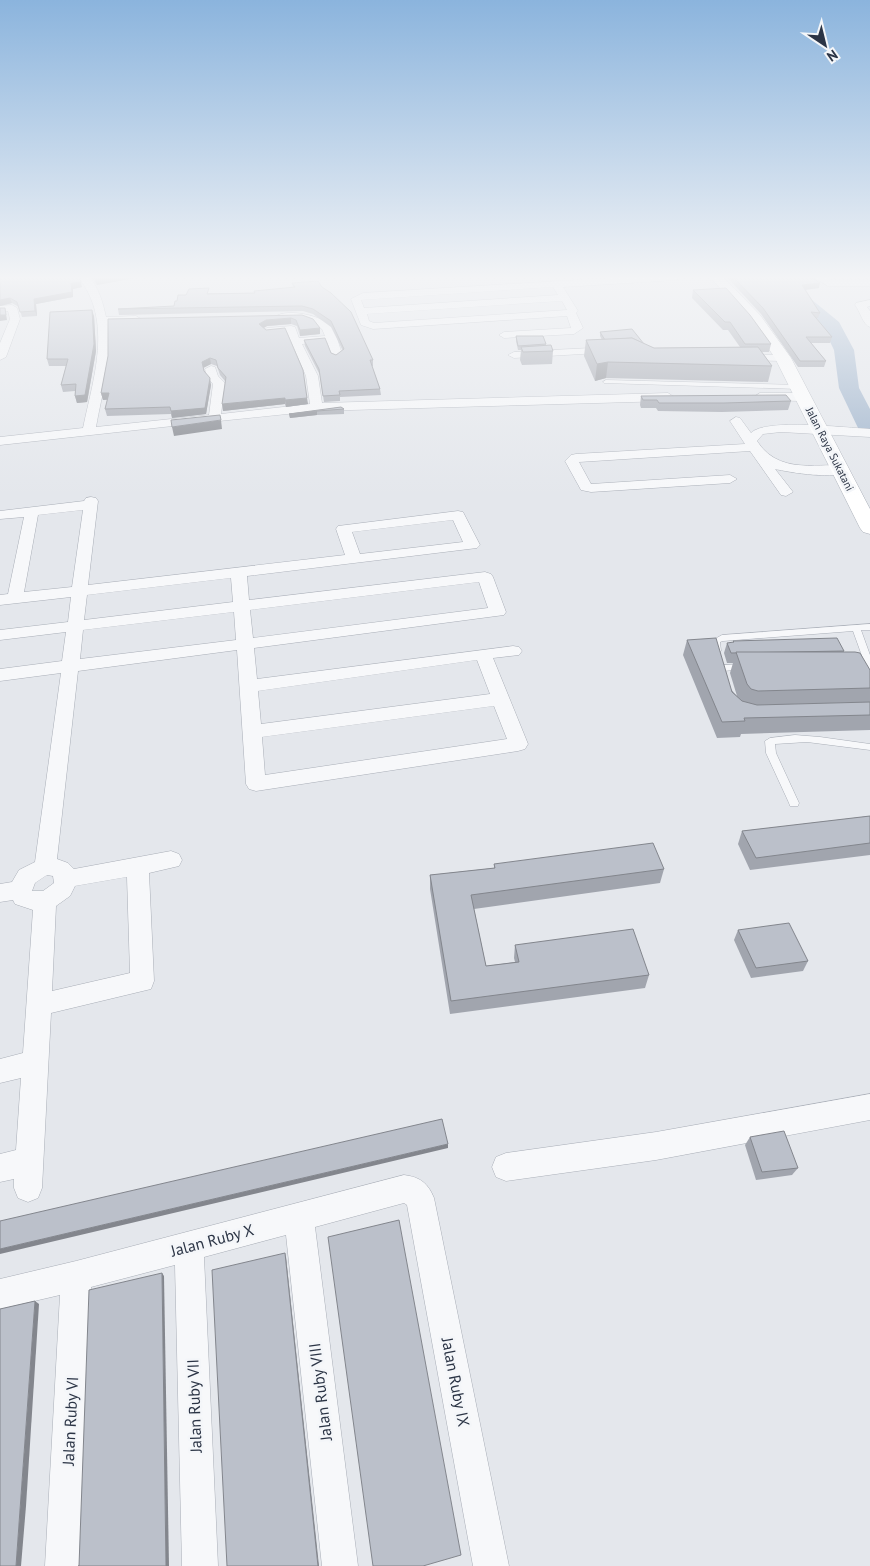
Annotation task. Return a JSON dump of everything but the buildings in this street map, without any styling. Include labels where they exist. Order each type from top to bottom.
[{"type":"main road","name":"Jalan Raya Sukatani","points":[[777,350],[801,392],[870,528]]},
{"type":"street","points":[[89,431],[103,350]]},
{"type":"street","points":[[299,350],[312,376],[316,407]]},
{"type":"street","points":[[335,350],[337,356]]},
{"type":"street","points":[[514,355],[603,350]]},
{"type":"street","points":[[725,358],[783,358]]},
{"type":"street","points":[[211,369],[213,377],[218,380],[219,384],[214,420]]},
{"type":"street","points":[[705,397],[801,392]]},
{"type":"street","points":[[0,442],[89,431],[214,420],[316,407],[676,397]]},
{"type":"street","points":[[736,422],[786,492]]},
{"type":"street","points":[[752,446],[759,431],[781,428],[864,432]]},
{"type":"street","points":[[730,479],[591,488],[586,487],[572,461],[576,458],[752,446]]},
{"type":"street","points":[[574,453],[752,446],[773,464],[797,470],[841,470]]},
{"type":"street","points":[[0,515],[90,503],[45,867]]},
{"type":"street","points":[[32,511],[7,599],[383,556],[472,545],[458,515],[343,529],[354,559]]},
{"type":"street","points":[[239,572],[240,606],[245,644],[256,784],[518,744],[484,654]]},
{"type":"street","points":[[0,635],[485,577],[498,612],[0,675]]},
{"type":"street","points":[[248,686],[513,651]]},
{"type":"street","points":[[252,732],[501,699]]},
{"type":"street","points":[[67,879],[171,860]]},
{"type":"street","points":[[39,1005],[142,980],[138,866]]},
{"type":"street","points":[[45,867],[57,867],[63,870],[67,879],[63,890],[57,896],[44,901],[30,901],[10,891],[31,872],[45,867]]},
{"type":"street","points":[[0,1168],[29,1175],[44,901]]},
{"type":"street","points":[[0,1071],[35,1063]]},
{"type":"street","points":[[506,1167],[656,1146],[870,1107]]},
{"type":"street","name":"Jalan Ruby X","points":[[0,1294],[76,1276],[404,1189],[413,1190],[420,1198]]},
{"type":"street","name":"Jalan Ruby IX","points":[[420,1198],[491,1566]]},
{"type":"street","name":"Jalan Ruby VIII","points":[[299,1217],[340,1566]]},
{"type":"street","name":"Jalan Ruby VII","points":[[189,1246],[200,1566]]},
{"type":"street","name":"Jalan Ruby VI","points":[[63,1566],[76,1276]]},
{"type":"lane","points":[[606,382],[801,392]]},
{"type":"lane","points":[[752,667],[724,672],[715,645],[718,639],[870,627]]},
{"type":"lane","points":[[856,628],[866,666]]},
{"type":"lane","points":[[794,803],[771,753],[770,741],[797,738],[870,747]]},
{"type":"waterway","points":[[844,350],[849,388],[870,430]]}]
